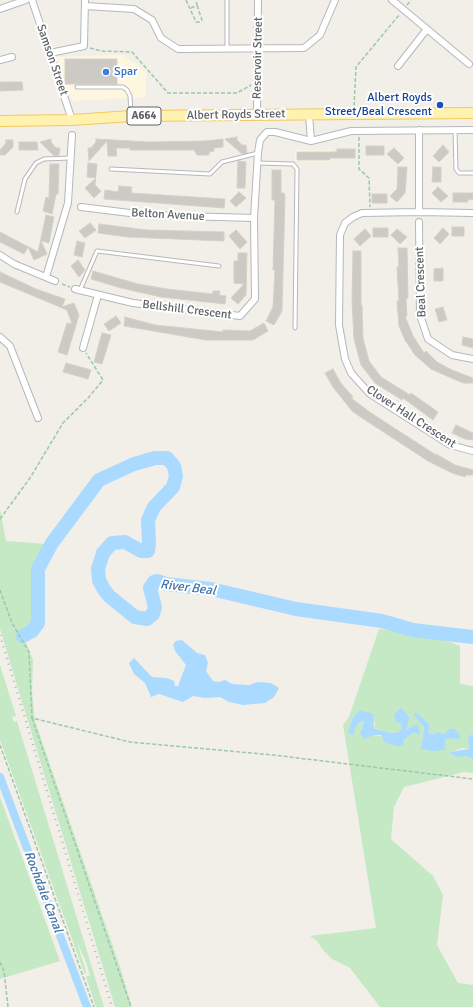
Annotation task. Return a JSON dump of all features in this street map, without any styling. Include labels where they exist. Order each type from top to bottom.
[{"type":"main road","name":"Albert Royds Street","points":[[0,121],[72,120],[131,116],[473,113]]},
{"type":"street","points":[[0,9],[26,0]]},
{"type":"street","name":"Samson Street","points":[[32,0],[72,120]]},
{"type":"street","name":"Reservoir Street","points":[[257,115],[258,0]]},
{"type":"street","points":[[50,53],[84,46],[85,3],[134,9],[152,20],[161,38],[178,49],[304,48],[320,35],[335,0]]},
{"type":"street","points":[[392,0],[469,64]]},
{"type":"street","points":[[398,66],[427,29]]},
{"type":"street","points":[[0,60],[12,57]]},
{"type":"street","points":[[309,114],[311,141]]},
{"type":"street","points":[[419,130],[419,212]]},
{"type":"street","name":"Albert Royds Street","points":[[260,140],[267,132],[311,141],[350,131],[473,130]]},
{"type":"street","points":[[46,277],[68,203],[72,135]]},
{"type":"street","name":"Bellshill Crescent","points":[[77,289],[133,303],[240,316],[255,299],[254,218],[260,140]]},
{"type":"street","name":"Belton Avenue","points":[[81,207],[146,215],[254,218]]},
{"type":"street","name":"Clover Hall Crescent","points":[[473,213],[362,213],[345,223],[340,235],[339,325],[345,359],[351,373],[370,394],[450,445],[473,451]]},
{"type":"street","name":"Beal Crescent","points":[[419,222],[420,315],[428,339],[452,355],[473,359]]},
{"type":"street","points":[[0,256],[14,264],[55,281]]},
{"type":"street","points":[[83,348],[98,295]]},
{"type":"street","points":[[0,337],[10,346],[38,418]]},
{"type":"lane","points":[[227,0],[227,48]]},
{"type":"lane","points":[[77,87],[122,87],[127,90],[130,96],[131,116]]},
{"type":"lane","points":[[455,130],[456,170],[459,173],[473,173]]},
{"type":"lane","points":[[111,168],[210,174],[222,162],[258,153]]},
{"type":"lane","points":[[17,212],[25,179],[36,163],[44,159],[71,158]]},
{"type":"lane","points":[[258,163],[293,164],[297,169],[295,328]]},
{"type":"lane","points":[[77,289],[97,251],[219,266]]},
{"type":"path","points":[[186,0],[191,8],[196,22],[199,22],[202,20],[196,0]]},
{"type":"path","points":[[354,114],[356,67],[411,0]]},
{"type":"path","points":[[191,8],[197,6]]},
{"type":"path","points":[[84,46],[101,51],[132,52],[168,93],[237,93],[257,80]]},
{"type":"path","points":[[358,131],[359,169],[369,178],[370,213]]},
{"type":"path","points":[[55,281],[77,289]]},
{"type":"path","points":[[0,519],[30,478],[63,422],[88,398],[103,380],[83,348]]},
{"type":"path","points":[[0,590],[12,623],[29,652],[32,718],[132,1007]]},
{"type":"path","points":[[32,718],[130,742],[273,755],[473,779]]},
{"type":"path","points":[[0,745],[94,1007]]},
{"type":"path","points":[[0,962],[4,971],[8,1007]]},
{"type":"shaded area","points":[[123,55],[146,71],[146,97],[72,101],[57,57]]},
{"type":"shaded area","points":[[295,150],[331,150],[331,162],[295,161]]},
{"type":"green space","points":[[0,509],[6,541],[46,544],[35,560],[32,574],[32,600],[35,621],[33,626],[22,633],[33,660],[32,691],[35,721],[120,967],[132,1007],[115,1007],[0,629]]},
{"type":"green space","points":[[379,629],[436,636],[460,646],[460,684],[473,686],[473,733],[468,737],[469,749],[463,748],[450,752],[473,759],[473,773],[464,772],[404,787],[394,807],[391,839],[433,876],[443,895],[437,945],[458,983],[473,985],[473,1007],[380,1007],[350,968],[332,959],[317,941],[310,936],[376,928],[343,725],[349,717]],"holes":[[[367,712],[375,723],[374,729],[392,733],[399,732],[403,728],[400,723],[415,732],[404,740],[373,735],[361,729],[364,721],[361,721],[355,727]],[[416,712],[430,725],[428,733],[435,734],[438,732],[459,738],[450,738],[445,740],[422,738],[424,727]]]},
{"type":"green space","points":[[0,665],[16,716],[12,717],[14,722],[17,721],[104,1007],[96,1007],[86,977],[90,975],[86,962],[77,942],[86,972],[85,975],[0,740]]},
{"type":"green space","points":[[0,797],[60,961],[0,979]]},
{"type":"water","points":[[182,640],[197,653],[205,655],[208,663],[206,671],[213,681],[219,682],[225,680],[232,684],[249,685],[257,682],[271,683],[279,688],[274,697],[265,703],[243,705],[229,702],[220,697],[205,698],[193,696],[183,702],[159,694],[151,697],[145,683],[134,674],[129,663],[134,658],[152,677],[167,678],[174,681],[175,686],[178,686],[186,665],[175,651],[173,644],[176,641]]},
{"type":"water","points":[[401,708],[409,717],[407,729],[417,724],[420,732],[419,735],[415,732],[404,740],[403,746],[385,743],[381,735],[373,735],[365,739],[360,734],[364,721],[361,721],[355,727],[352,735],[348,733],[353,718],[360,710],[373,714],[374,729],[392,733],[399,732],[402,728],[394,716]]},
{"type":"water","points":[[416,712],[430,725],[428,733],[435,734],[438,732],[445,734],[449,729],[454,729],[460,735],[459,739],[450,738],[445,740],[445,750],[432,751],[421,749],[424,727],[414,715]]},
{"type":"water","points":[[473,733],[473,759],[465,756],[457,757],[449,752],[469,749],[468,737]]},
{"type":"building","points":[[65,59],[117,59],[117,84],[65,84]]},
{"type":"building","points":[[0,82],[22,82],[23,90],[0,91]]},
{"type":"building","points":[[237,137],[237,140],[242,145],[246,145],[247,153],[242,154],[225,139]]},
{"type":"building","points":[[51,139],[51,142],[56,148],[60,148],[59,155],[54,156],[40,142]]},
{"type":"building","points":[[96,139],[149,142],[205,141],[223,139],[223,147],[214,148],[214,151],[209,152],[209,155],[197,155],[194,150],[130,150],[130,148],[116,148],[117,156],[108,156],[107,141],[89,161],[88,148],[91,148],[96,142]]},
{"type":"building","points":[[6,140],[13,140],[13,147],[5,155],[0,155],[0,150],[6,143]]},
{"type":"building","points":[[19,142],[37,142],[38,150],[19,150]]},
{"type":"building","points":[[443,145],[449,152],[439,162],[433,156]]},
{"type":"building","points":[[366,146],[384,146],[384,155],[366,155]]},
{"type":"building","points":[[394,148],[404,158],[398,164],[387,154]]},
{"type":"building","points":[[337,149],[355,149],[355,158],[297,160],[297,152],[337,152]]},
{"type":"building","points":[[238,161],[246,162],[245,188],[237,188]]},
{"type":"building","points":[[88,163],[97,164],[96,178],[87,177]]},
{"type":"building","points":[[50,164],[59,164],[58,194],[56,194],[52,214],[43,211],[46,197],[49,198]]},
{"type":"building","points":[[398,167],[407,167],[405,193],[397,202],[390,196],[397,189]]},
{"type":"building","points":[[433,167],[441,167],[441,182],[432,182]]},
{"type":"building","points":[[272,170],[281,170],[281,193],[284,193],[285,196],[282,311],[274,325],[266,321],[273,307],[275,270],[273,270],[275,200],[272,200]]},
{"type":"building","points":[[96,178],[95,185],[101,191],[94,198],[85,188]]},
{"type":"building","points":[[119,186],[132,187],[131,193],[225,199],[224,208],[104,199],[105,190],[118,192]]},
{"type":"building","points":[[438,187],[448,196],[441,202],[432,193]]},
{"type":"building","points":[[239,192],[246,198],[236,207],[230,201]]},
{"type":"building","points":[[453,193],[473,193],[473,200],[468,199],[468,202],[453,202]]},
{"type":"building","points":[[372,194],[387,194],[387,203],[372,203]]},
{"type":"building","points":[[46,215],[54,217],[49,243],[41,241],[47,254],[34,260],[28,247],[24,254],[0,242],[0,232],[38,252]]},
{"type":"building","points":[[90,223],[96,230],[85,238],[79,231]]},
{"type":"building","points":[[99,224],[147,230],[224,232],[224,241],[128,237],[98,233]]},
{"type":"building","points":[[452,227],[464,227],[464,236],[452,236]]},
{"type":"building","points":[[373,228],[388,228],[388,237],[373,237]]},
{"type":"building","points":[[443,228],[449,234],[440,244],[434,238]]},
{"type":"building","points":[[365,229],[371,236],[360,246],[354,239]]},
{"type":"building","points":[[397,229],[407,237],[400,244],[391,235]]},
{"type":"building","points":[[236,230],[247,242],[240,249],[229,236]]},
{"type":"building","points":[[77,241],[85,243],[82,257],[74,255]]},
{"type":"building","points":[[398,248],[407,248],[408,298],[406,298],[407,316],[405,316],[413,336],[424,353],[426,351],[437,362],[452,370],[473,378],[473,383],[463,383],[431,369],[415,355],[405,340],[399,326],[397,301],[399,301],[397,267],[399,267]]},
{"type":"building","points":[[353,251],[361,251],[361,305],[363,338],[369,361],[381,377],[410,395],[411,393],[438,412],[433,420],[403,398],[402,400],[375,383],[361,365],[354,339],[352,301]]},
{"type":"building","points":[[238,253],[247,253],[246,295],[238,304],[231,298],[244,284],[234,283],[234,261],[238,261]]},
{"type":"building","points":[[78,260],[85,270],[79,277],[71,266]]},
{"type":"building","points":[[443,268],[443,281],[434,281],[434,269]]},
{"type":"building","points":[[93,271],[138,284],[167,289],[213,294],[213,291],[220,291],[219,295],[226,296],[225,304],[161,297],[121,288],[91,279]]},
{"type":"building","points":[[0,272],[36,289],[65,299],[62,307],[74,303],[79,315],[67,355],[58,352],[67,323],[72,324],[67,310],[0,282]]},
{"type":"building","points":[[443,307],[447,320],[439,322],[435,309]]},
{"type":"building","points":[[116,316],[121,323],[109,331],[104,324]]},
{"type":"building","points":[[125,317],[155,325],[223,332],[223,330],[250,331],[264,323],[268,331],[253,340],[206,340],[124,326]]},
{"type":"building","points":[[102,333],[111,335],[102,364],[94,362]]},
{"type":"building","points":[[463,337],[473,339],[473,348],[462,345]]},
{"type":"building","points":[[66,363],[91,370],[88,379],[63,372]]},
{"type":"building","points":[[333,369],[340,382],[353,397],[351,398],[371,413],[436,455],[455,465],[473,470],[473,475],[466,475],[465,477],[452,473],[428,461],[352,411],[333,387],[325,373]]},
{"type":"building","points":[[456,425],[473,433],[473,440],[465,439],[452,433]]},
{"type":"waterway","name":"River Beal","points":[[23,636],[32,631],[38,623],[38,569],[52,543],[99,480],[134,464],[155,458],[167,458],[174,466],[176,476],[173,487],[154,507],[148,520],[148,551],[141,551],[125,542],[112,543],[103,553],[98,569],[99,580],[109,596],[135,617],[147,619],[153,614],[155,607],[150,588],[154,582],[157,581],[166,584],[211,589],[296,609],[382,621],[413,630],[473,637]]},
{"type":"waterway","name":"Rochdale Canal","points":[[0,777],[87,1007]]},
{"type":"railway","points":[[0,635],[112,1007]]},
{"type":"place","name":"Spar","points":[[106,72]]},
{"type":"place","name":"Albert Royds Street/Beal Crescent","points":[[440,105]]}]
